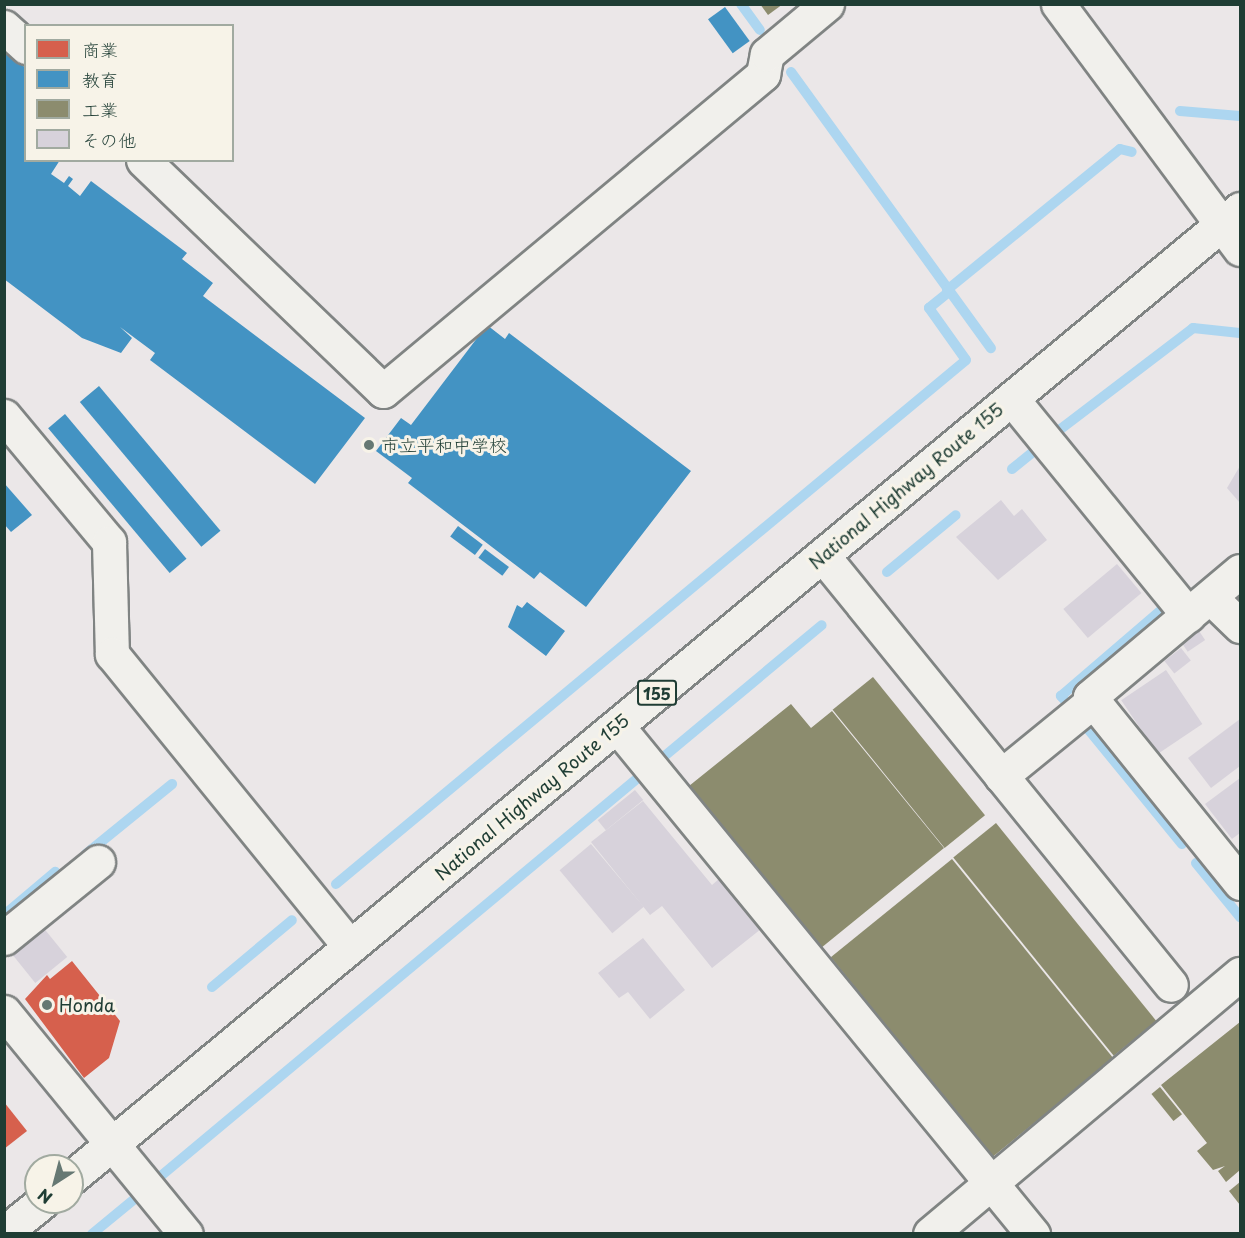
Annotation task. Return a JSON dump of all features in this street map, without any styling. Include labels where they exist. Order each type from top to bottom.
[{"type":"main road","points":[[145,162],[383,391],[763,74],[767,54],[827,4]]},
{"type":"main road","points":[[1058,4],[1234,228]]},
{"type":"main road","points":[[4,27],[24,45]]},
{"type":"main road","name":"National Highway Route 155","points":[[84,1167],[1012,399],[1234,228]]},
{"type":"main road","points":[[1012,399],[1199,606],[1240,626]]},
{"type":"main road","points":[[4,416],[110,542],[112,654],[350,947]]},
{"type":"main road","points":[[822,556],[1171,985]]},
{"type":"main road","points":[[1240,571],[1090,697],[1240,883]]},
{"type":"main road","points":[[1001,776],[1093,701]]},
{"type":"main road","points":[[617,726],[1033,1233]]},
{"type":"main road","points":[[4,938],[98,862]]},
{"type":"main road","points":[[930,1233],[1240,974]]},
{"type":"main road","points":[[4,1012],[186,1233]]},
{"type":"main road","points":[[4,1233],[27,1214]]},
{"type":"building: 商業","points":[[72,961],[120,1021],[109,1058],[84,1078],[25,999],[47,975],[50,979]]},
{"type":"building: 商業","points":[[4,1102],[27,1131],[4,1149]]},
{"type":"building: 教育","points":[[725,7],[750,41],[733,53],[708,19]]},
{"type":"building: 教育","points":[[4,52],[24,67],[24,162],[59,162],[51,174],[64,183],[69,176],[73,179],[68,186],[80,196],[91,181],[187,253],[182,259],[213,283],[203,296],[365,418],[315,484],[150,360],[155,353],[120,327],[132,338],[121,353],[82,338],[4,279]]},
{"type":"building: 教育","points":[[487,325],[505,339],[509,333],[691,471],[586,607],[540,572],[534,579],[408,483],[412,478],[376,451],[401,418],[411,425]]},
{"type":"building: 教育","points":[[99,386],[220,531],[201,547],[80,402]]},
{"type":"building: 教育","points":[[65,414],[186,559],[170,573],[48,428]]},
{"type":"building: 教育","points":[[4,483],[32,515],[11,532],[4,524]]},
{"type":"building: 教育","points":[[458,526],[483,545],[475,555],[450,536]]},
{"type":"building: 教育","points":[[485,549],[509,567],[502,576],[478,558]]},
{"type":"building: 教育","points":[[527,602],[565,631],[546,656],[508,627],[517,605],[522,608]]},
{"type":"building: 工業","points":[[760,4],[783,4],[768,15]]},
{"type":"building: 工業","points":[[873,677],[985,815],[945,848],[833,710]]},
{"type":"building: 工業","points":[[791,704],[811,728],[832,711],[944,848],[821,948],[689,786]]},
{"type":"building: 工業","points":[[996,823],[1156,1021],[1114,1056],[953,858]]},
{"type":"building: 工業","points":[[952,859],[1114,1059],[993,1157],[831,957]]},
{"type":"building: 工業","points":[[1240,1022],[1240,1170],[1226,1182],[1218,1171],[1225,1166],[1213,1170],[1197,1151],[1207,1143],[1161,1085]]},
{"type":"building: 工業","points":[[1160,1087],[1182,1114],[1173,1121],[1151,1094]]},
{"type":"building: 工業","points":[[1240,1182],[1240,1205],[1229,1191]]},
{"type":"building: その他","points":[[1240,466],[1240,503],[1227,488]]},
{"type":"building: その他","points":[[1001,500],[1014,516],[1022,509],[1047,540],[998,580],[956,537]]},
{"type":"building: その他","points":[[1117,564],[1141,593],[1088,638],[1063,609]]},
{"type":"building: その他","points":[[1199,631],[1205,640],[1188,652],[1182,643]]},
{"type":"building: その他","points":[[1181,648],[1191,661],[1174,674],[1164,661]]},
{"type":"building: その他","points":[[1166,670],[1202,724],[1158,754],[1121,700]]},
{"type":"building: その他","points":[[1240,719],[1240,766],[1211,788],[1188,758]]},
{"type":"building: その他","points":[[1240,778],[1240,833],[1232,839],[1205,804]]},
{"type":"building: その他","points":[[635,790],[643,800],[606,830],[598,820]]},
{"type":"building: その他","points":[[643,801],[712,885],[720,878],[761,929],[712,968],[662,906],[650,915],[591,842]]},
{"type":"building: その他","points":[[591,844],[644,907],[612,933],[560,870]]},
{"type":"building: その他","points":[[42,926],[67,957],[35,983],[10,952]]},
{"type":"building: その他","points":[[643,938],[685,990],[650,1019],[628,992],[619,998],[598,973]]},
{"type":"waterway","points":[[741,4],[760,30]]},
{"type":"waterway","points":[[791,72],[991,348]]},
{"type":"waterway","points":[[1180,111],[1240,116]]},
{"type":"waterway","points":[[947,290],[1120,149],[1132,152]]},
{"type":"waterway","points":[[336,884],[966,360],[929,308],[949,292]]},
{"type":"waterway","points":[[1058,431],[1193,328],[1240,333]]},
{"type":"waterway","points":[[1012,469],[1040,446]]},
{"type":"waterway","points":[[887,572],[956,515]]},
{"type":"waterway","points":[[1068,704],[1061,696],[1160,611]]},
{"type":"waterway","points":[[661,759],[822,625]]},
{"type":"waterway","points":[[1084,724],[1182,844]]},
{"type":"waterway","points":[[162,1175],[639,777]]},
{"type":"waterway","points":[[86,854],[172,784]]},
{"type":"waterway","points":[[1196,863],[1240,917]]},
{"type":"waterway","points":[[4,915],[55,872]]},
{"type":"waterway","points":[[212,987],[292,920]]},
{"type":"waterway","points":[[92,1234],[137,1197]]},
{"type":"place","name":"市立平和中学校","points":[[369,445]]},
{"type":"place","name":"Honda","points":[[47,1005]]}]
